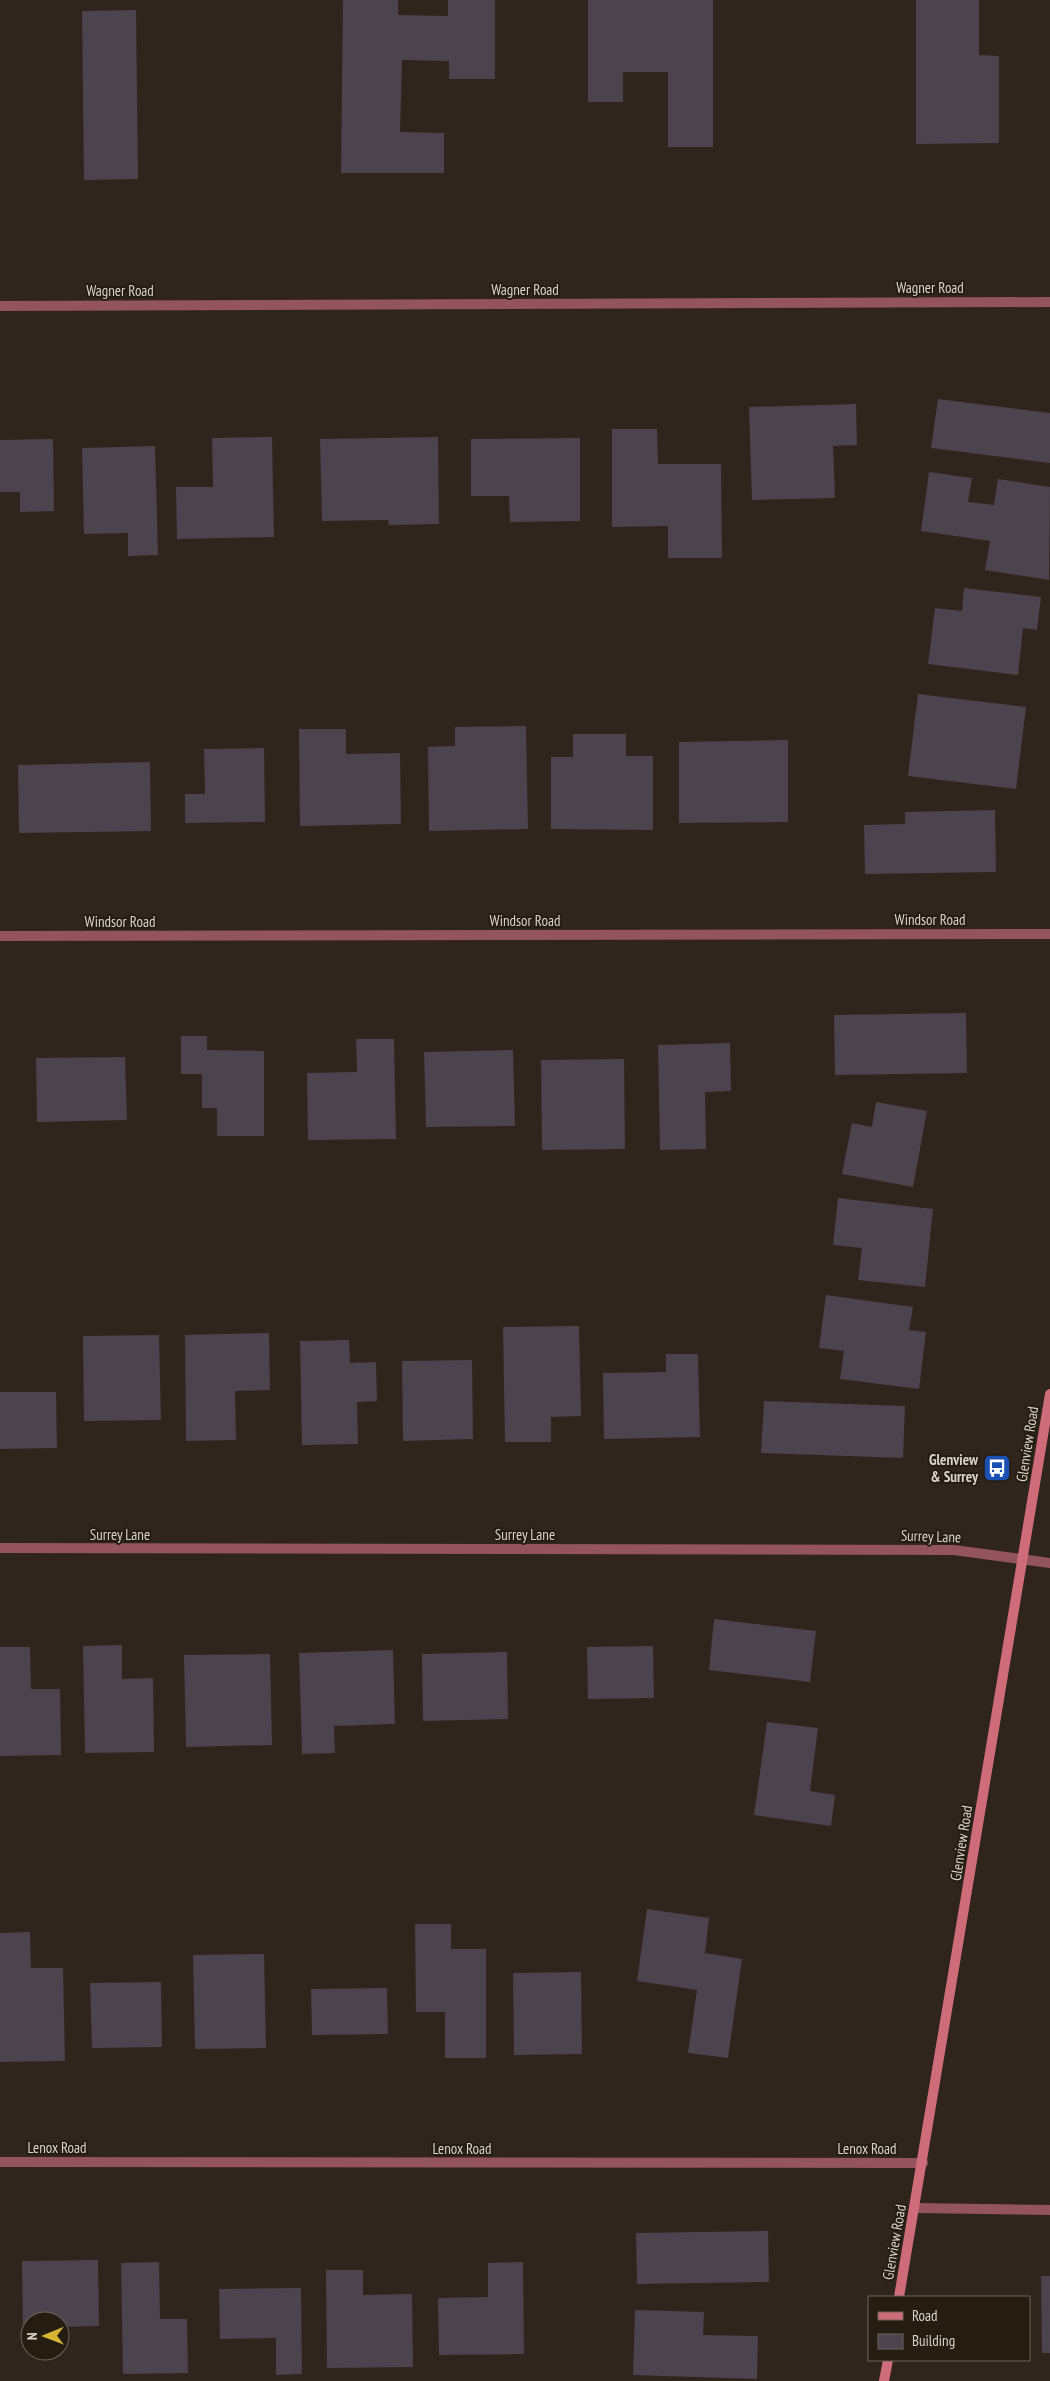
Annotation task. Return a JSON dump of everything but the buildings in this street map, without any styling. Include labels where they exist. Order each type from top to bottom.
[{"type":"main road","name":"Glenview Road","points":[[900,2296],[1050,1394]]},
{"type":"main road","points":[[884,2381],[888,2361]]},
{"type":"street","name":"Wagner Road","points":[[0,306],[1050,302]]},
{"type":"street","name":"Windsor Road","points":[[0,936],[1050,934]]},
{"type":"street","name":"Surrey Lane","points":[[0,1548],[954,1550],[1050,1563]]},
{"type":"street","name":"Lenox Road","points":[[0,2162],[923,2163]]},
{"type":"street","points":[[916,2208],[1050,2210]]},
{"type":"place","name":"Glenview & Surrey","points":[[997,1468]]}]
